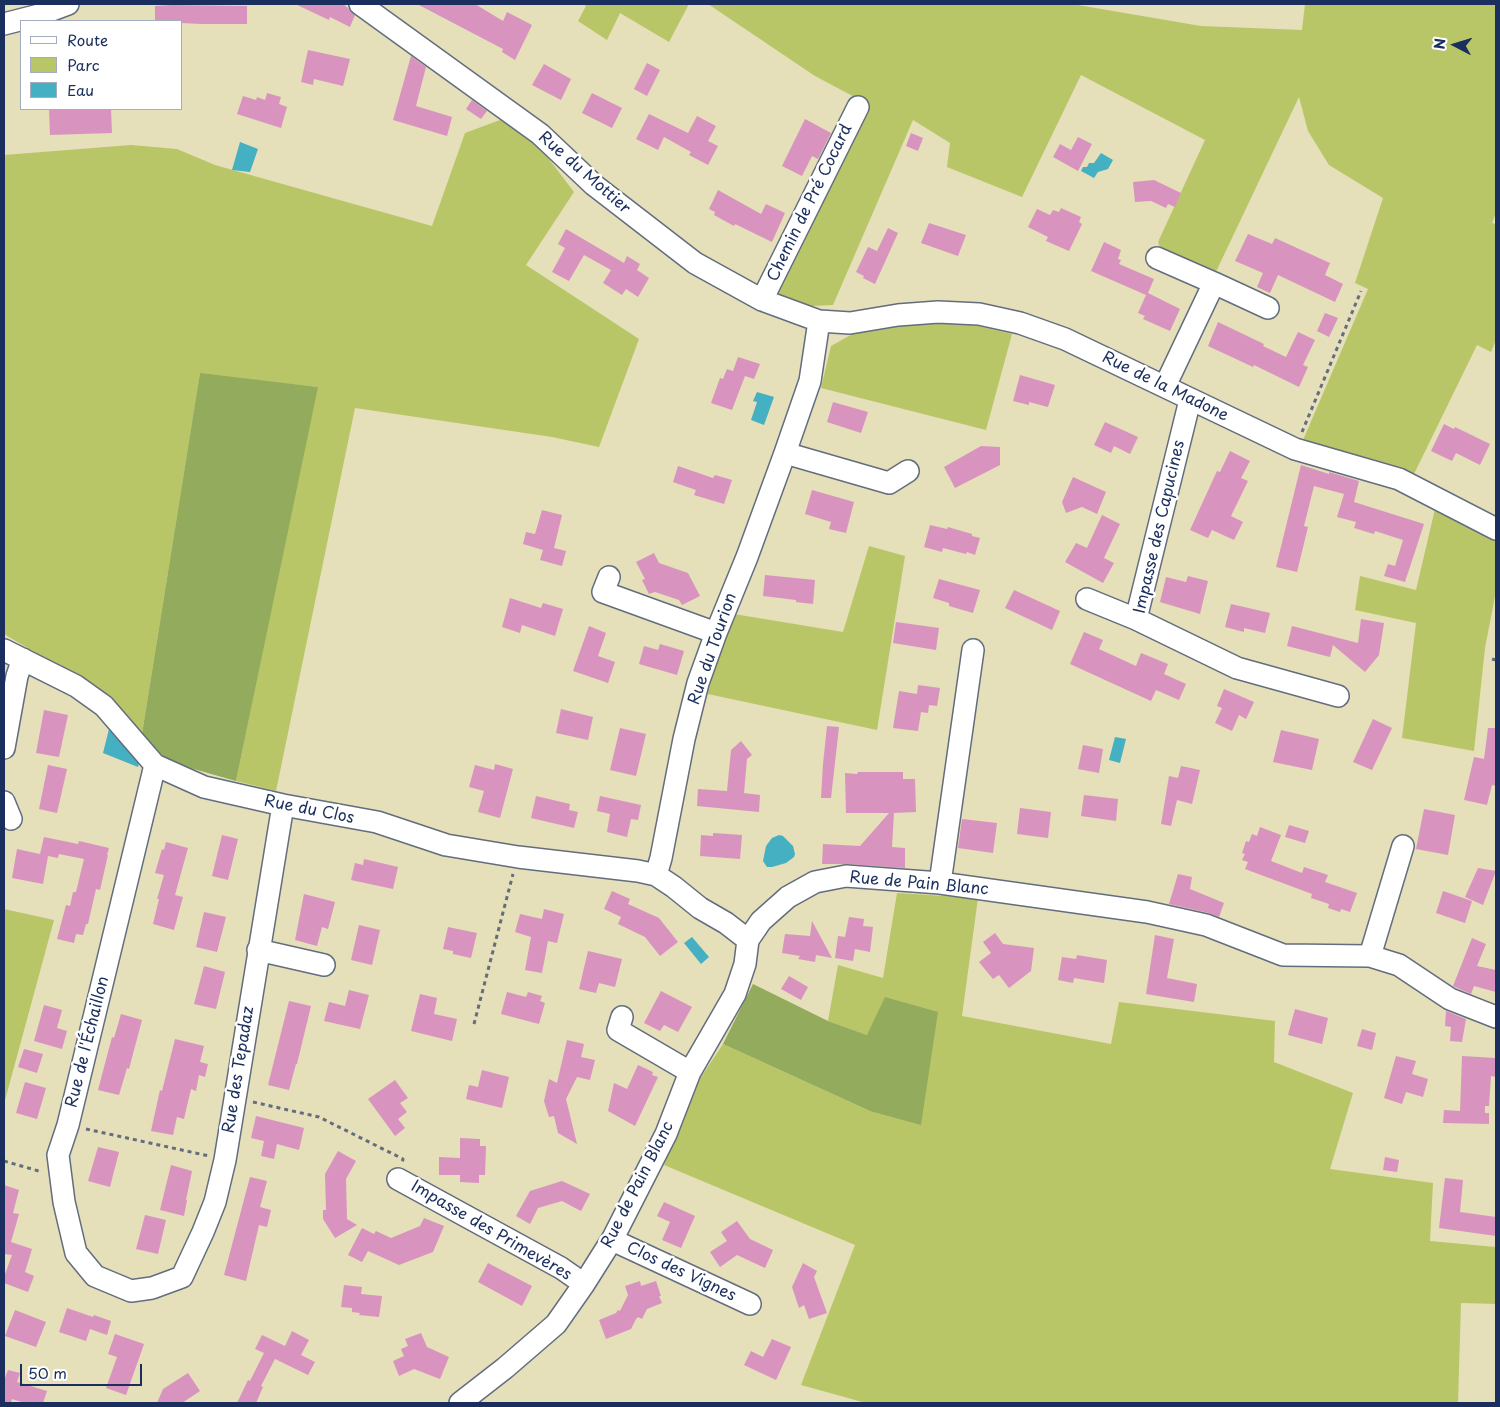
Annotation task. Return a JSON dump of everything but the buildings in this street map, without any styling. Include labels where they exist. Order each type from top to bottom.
[{"type":"street","points":[[22,20],[39,16],[68,4]]},
{"type":"street","name":"Rue du Mottier","points":[[360,4],[540,134],[594,185],[695,263],[762,300],[819,321]]},
{"type":"street","points":[[4,24],[20,20]]},
{"type":"street","name":"Chemin de Pré Cocard","points":[[762,300],[858,107]]},
{"type":"street","points":[[1157,258],[1268,308]]},
{"type":"street","points":[[1165,386],[1214,284]]},
{"type":"street","name":"Rue de la Madone","points":[[819,321],[850,323],[938,312],[979,314],[1020,323],[1065,339],[1295,449],[1399,479],[1496,529]]},
{"type":"street","name":"Rue du Tourion","points":[[656,875],[684,738],[698,683],[744,564],[810,381],[819,321]]},
{"type":"street","name":"Impasse des Capucines","points":[[1190,400],[1136,620],[1237,668],[1338,696]]},
{"type":"street","points":[[785,453],[889,483],[908,471]]},
{"type":"street","points":[[609,577],[603,592],[716,633]]},
{"type":"street","points":[[1087,599],[1136,620]]},
{"type":"street","name":"Rue du Clos","points":[[4,650],[76,686],[104,706],[155,765],[204,787],[283,805],[377,822],[446,845],[518,857],[638,871],[656,875]]},
{"type":"street","points":[[940,883],[973,650]]},
{"type":"street","points":[[4,748],[17,676],[23,659]]},
{"type":"street","name":"Rue de l'Échaillon","points":[[131,1291],[96,1276],[76,1253],[64,1202],[58,1155],[68,1125],[155,765]]},
{"type":"street","name":"Rue des Tepadaz","points":[[131,1291],[152,1288],[182,1277],[215,1202],[225,1160],[283,805]]},
{"type":"street","points":[[1370,956],[1403,846]]},
{"type":"street","points":[[656,875],[700,908],[726,923],[748,940]]},
{"type":"street","name":"Rue de Pain Blanc","points":[[460,1403],[506,1368],[556,1324],[584,1284],[613,1238],[666,1134],[690,1072],[734,994],[745,964],[748,940],[761,922],[788,898],[815,882],[846,876],[940,883],[1147,912],[1206,925],[1283,955],[1370,956],[1399,965],[1450,999],[1496,1017]]},
{"type":"street","points":[[258,950],[324,965]]},
{"type":"street","points":[[622,1017],[618,1030],[690,1072]]},
{"type":"street","name":"Impasse des Primevères","points":[[398,1179],[561,1268],[574,1279],[584,1284]]},
{"type":"street","name":"Clos des Vignes","points":[[613,1238],[620,1244],[750,1304]]},
{"type":"path","points":[[1295,449],[1361,291]]},
{"type":"path","points":[[474,1024],[518,857]]},
{"type":"path","points":[[235,1097],[319,1117],[403,1159],[398,1179]]},
{"type":"path","points":[[68,1125],[225,1160]]},
{"type":"path","points":[[4,1161],[60,1177]]},
{"type":"green space","points":[[583,4],[689,4],[669,42],[620,13],[607,40],[578,21],[586,6]]},
{"type":"green space","points":[[708,4],[1072,4],[1201,26],[1302,30],[1305,4],[1496,4],[1496,213],[1492,223],[1496,224],[1496,340],[1491,352],[1477,345],[1414,474],[1401,467],[1303,440],[1368,289],[1355,283],[1383,198],[1329,165],[1308,131],[1299,97],[1213,278],[1162,253],[1158,242],[1205,140],[1081,75],[1022,197],[947,167],[950,143],[913,120],[833,305],[811,306],[771,295],[862,101],[815,76]]},
{"type":"green space","points":[[500,120],[533,138],[574,192],[526,265],[639,339],[599,447],[552,437],[355,408],[276,791],[236,781],[317,387],[200,374],[142,734],[104,693],[4,634],[4,155],[131,145],[177,149],[215,165],[432,226],[465,133]]},
{"type":"green space","points":[[961,322],[1012,334],[986,430],[821,388],[831,346],[856,332],[914,324]]},
{"type":"green space","points":[[200,373],[318,387],[236,781],[169,762],[142,734]]},
{"type":"green space","points":[[1435,509],[1496,536],[1496,591],[1485,648],[1474,751],[1402,738],[1416,623],[1355,610],[1360,576],[1416,590]]},
{"type":"green space","points":[[869,546],[905,556],[877,730],[703,693],[734,614],[843,632]]},
{"type":"green space","points":[[897,893],[978,898],[962,1016],[1111,1044],[1119,1002],[1275,1021],[1274,1062],[1353,1093],[1330,1169],[1433,1183],[1430,1241],[1496,1247],[1496,1304],[1461,1303],[1458,1403],[866,1403],[801,1385],[855,1245],[664,1165],[699,1080],[723,1044],[870,1111],[867,1035],[828,1021],[838,965],[883,978]]},
{"type":"green space","points":[[4,909],[54,920],[4,1104]]},
{"type":"green space","points":[[753,984],[828,1021],[867,1035],[885,997],[938,1012],[921,1125],[870,1111],[723,1044]]},
{"type":"water","points":[[240,142],[258,149],[250,172],[232,170]]},
{"type":"water","points":[[1101,153],[1113,160],[1108,169],[1098,172],[1094,178],[1081,171],[1089,163],[1094,163]]},
{"type":"water","points":[[757,392],[774,397],[764,425],[751,420],[757,402],[753,401]]},
{"type":"water","points":[[112,717],[141,756],[138,767],[103,753]]},
{"type":"water","points":[[1115,737],[1126,739],[1120,763],[1109,760]]},
{"type":"water","points":[[779,835],[783,836],[793,846],[794,857],[786,863],[767,867],[763,861],[766,846],[772,838]]},
{"type":"water","points":[[692,937],[709,957],[701,964],[684,943]]}]
